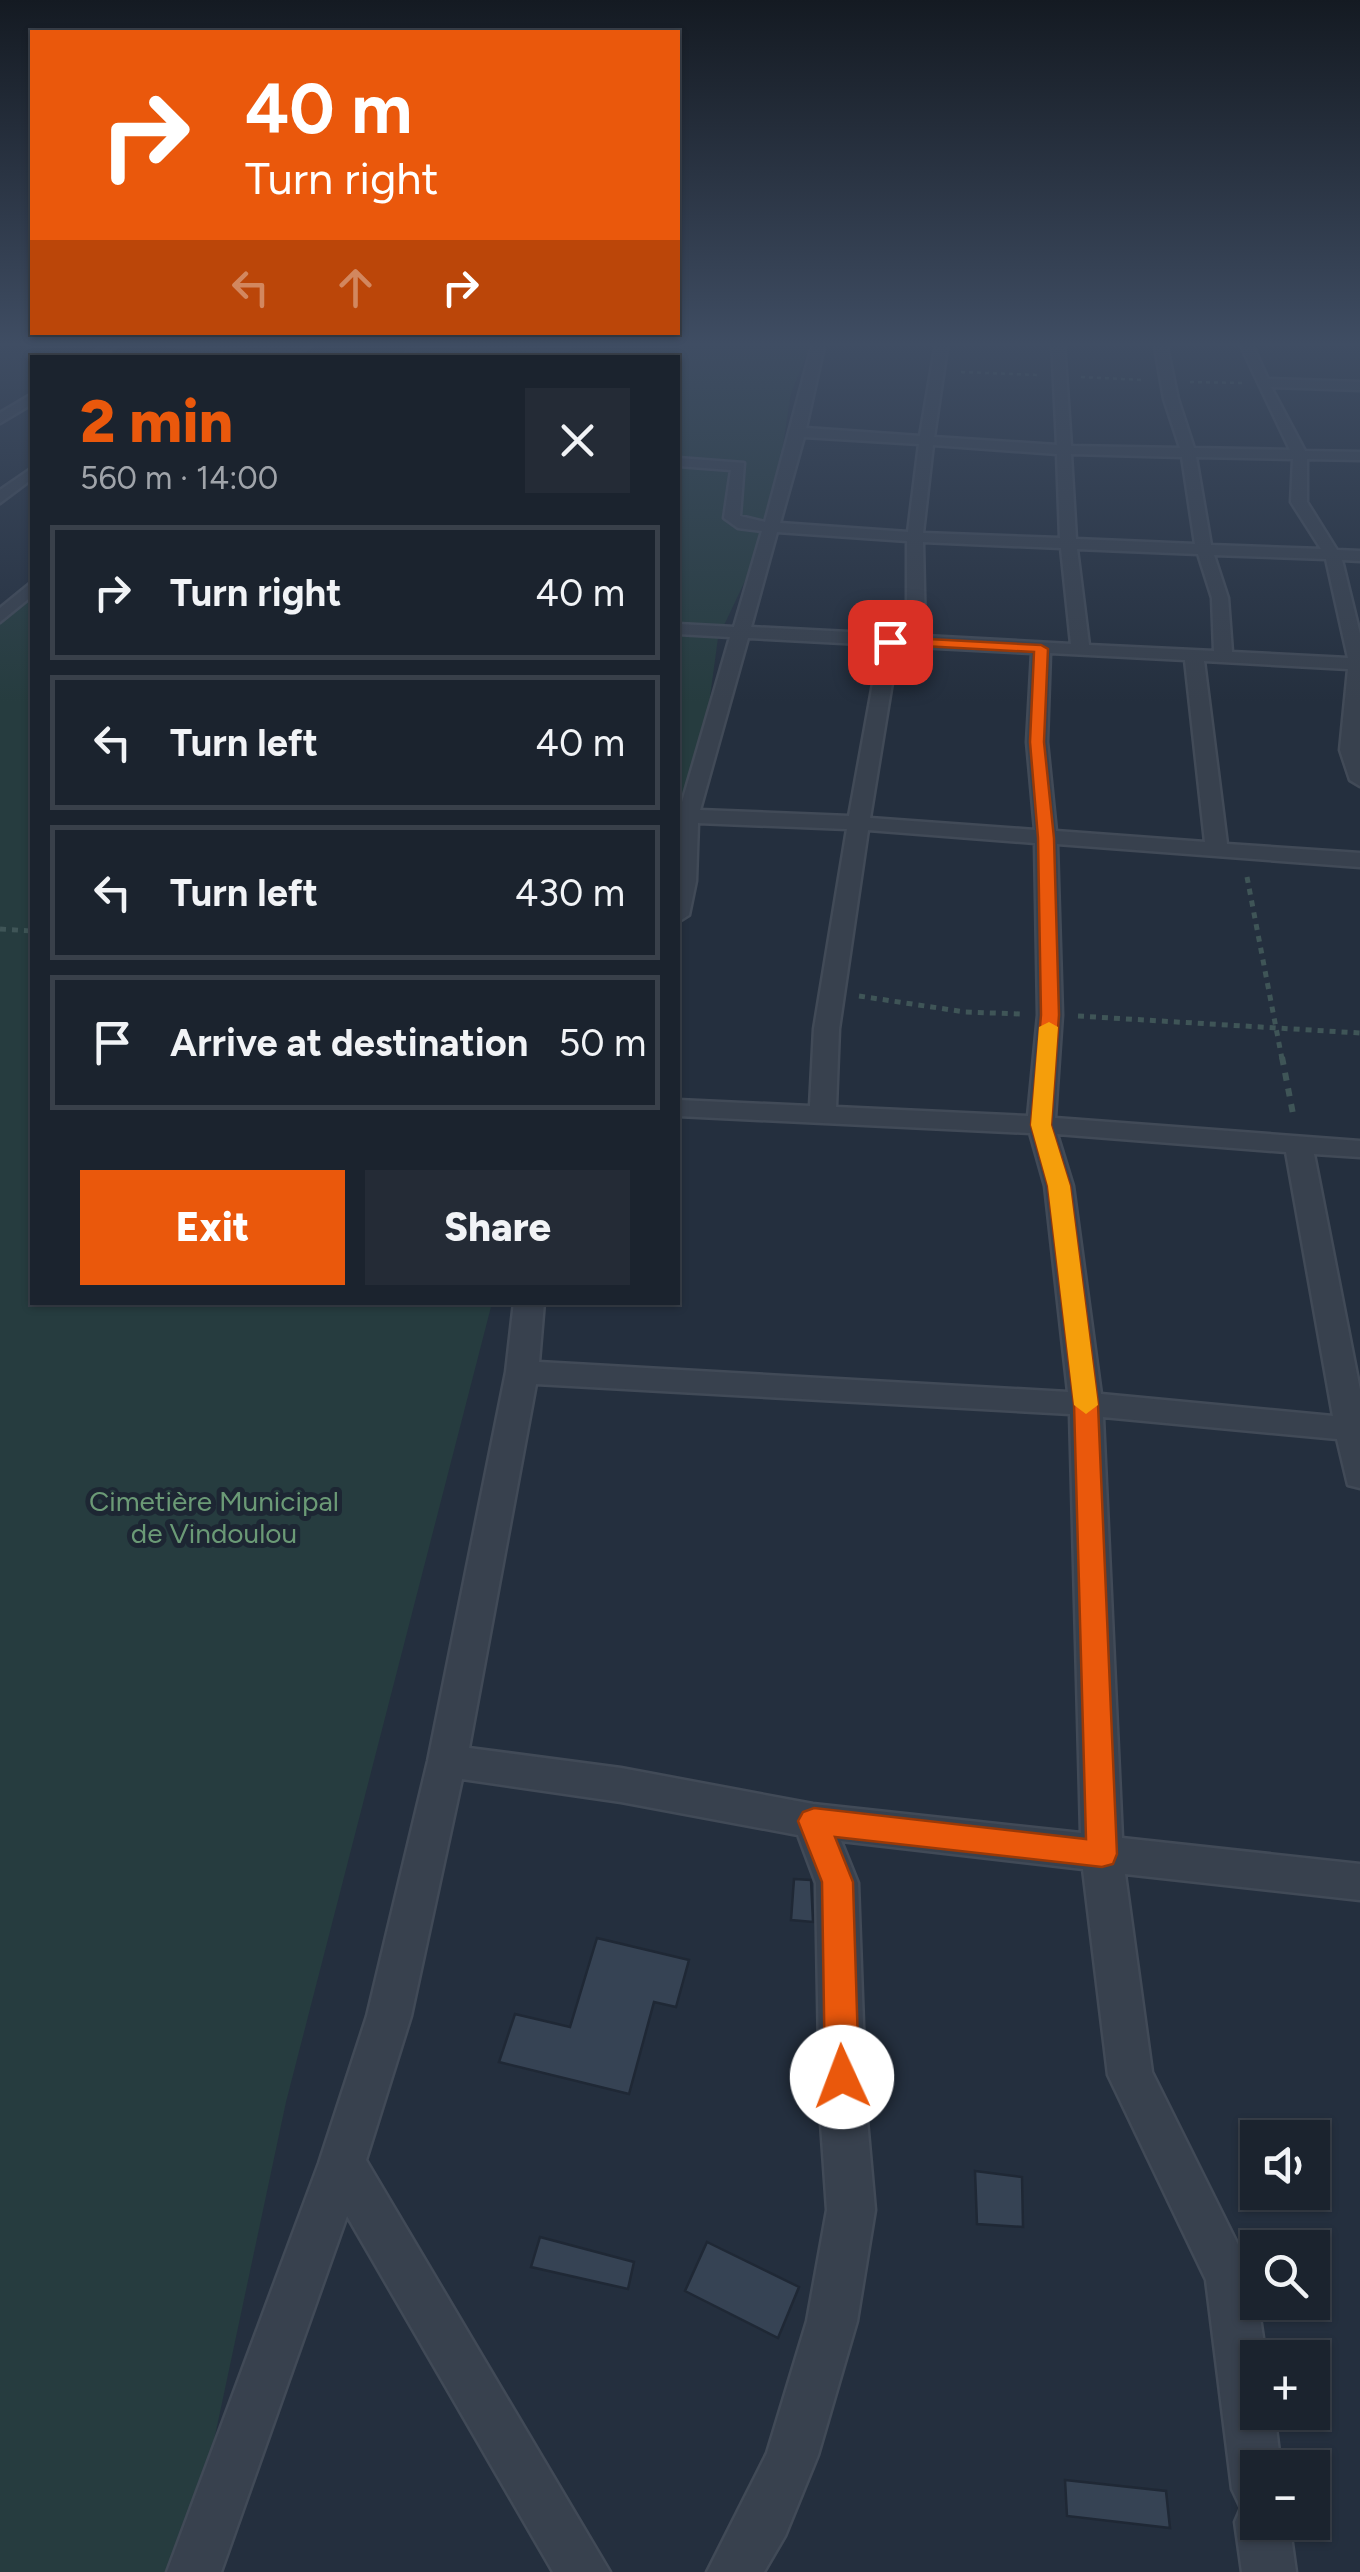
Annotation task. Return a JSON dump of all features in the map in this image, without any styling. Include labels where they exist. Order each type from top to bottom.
[{"type":"street","points":[[680,462],[738,466],[732,518],[744,525],[914,537],[1360,556]]},
{"type":"street","points":[[680,905],[688,816],[789,462]]},
{"type":"street","points":[[916,643],[914,537],[922,462]]},
{"type":"street","points":[[1064,462],[1071,592],[1081,651]]},
{"type":"street","points":[[1190,462],[1204,548],[1220,598],[1223,658]]},
{"type":"street","points":[[1300,462],[1299,502],[1333,556],[1359,664],[1350,750],[1360,780]]},
{"type":"street","points":[[5,500],[30,474]]},
{"type":"street","points":[[0,593],[30,592]]},
{"type":"street","points":[[0,617],[30,592]]},
{"type":"street","points":[[680,629],[1359,664]]},
{"type":"street","points":[[822,1115],[821,1085],[833,992],[877,697],[890,642]]},
{"type":"street","points":[[1041,649],[1037,742],[1046,838],[1050,1015],[1041,1125],[1059,1186],[1086,1404],[1102,1854],[1130,2074],[1230,2276],[1253,2450]]},
{"type":"street","points":[[1194,657],[1217,850]]},
{"type":"street","points":[[688,816],[859,824],[1360,860]]},
{"type":"street","points":[[680,1108],[1041,1125],[1360,1150]]},
{"type":"street","points":[[1299,1146],[1356,1429],[1360,1476]]},
{"type":"street","points":[[194,2572],[342,2163],[388,2016],[447,1761],[522,1372],[529,1305]]},
{"type":"street","points":[[522,1372],[1086,1404],[1356,1429]]},
{"type":"street","points":[[447,1761],[621,1785],[814,1821],[1360,1882]]},
{"type":"street","points":[[734,2572],[766,2517],[792,2455],[832,2321],[850,2210],[843,2110],[837,1882],[814,1821]]},
{"type":"street","points":[[342,2163],[583,2572]]},
{"type":"street","points":[[1265,2540],[1269,2572]]},
{"type":"path","points":[[1240,851],[1279,1028],[1299,1146]]},
{"type":"path","points":[[0,929],[30,931]]},
{"type":"path","points":[[833,992],[965,1012],[1360,1033]]},
{"type":"green space","points":[[680,462],[780,462],[770,528],[718,638],[685,881],[680,892]]},
{"type":"green space","name":"Cimetière Municipal de Vindoulou","points":[[30,589],[30,1305],[491,1305],[286,2102],[186,2572],[0,2572],[0,617]]},
{"type":"building","points":[[794,1879],[811,1880],[813,1922],[791,1920]]},
{"type":"building","points":[[597,1938],[689,1960],[676,2007],[654,2002],[629,2094],[499,2062],[515,2014],[570,2027]]},
{"type":"building","points":[[975,2171],[1022,2177],[1023,2227],[977,2224]]},
{"type":"building","points":[[540,2237],[634,2262],[628,2289],[531,2267]]},
{"type":"building","points":[[707,2242],[799,2287],[778,2338],[685,2291]]},
{"type":"building","points":[[1065,2480],[1166,2491],[1170,2528],[1067,2516]]},
{"type":"slow traffic","points":[[1049,1027],[1041,1125],[1059,1186],[1086,1405]]},
{"type":"route","points":[[842,2077],[837,1882],[814,1821],[1102,1854],[1086,1404],[1059,1186],[1041,1125],[1050,1015],[1046,838],[1037,742],[1041,649],[890,642]]}]
